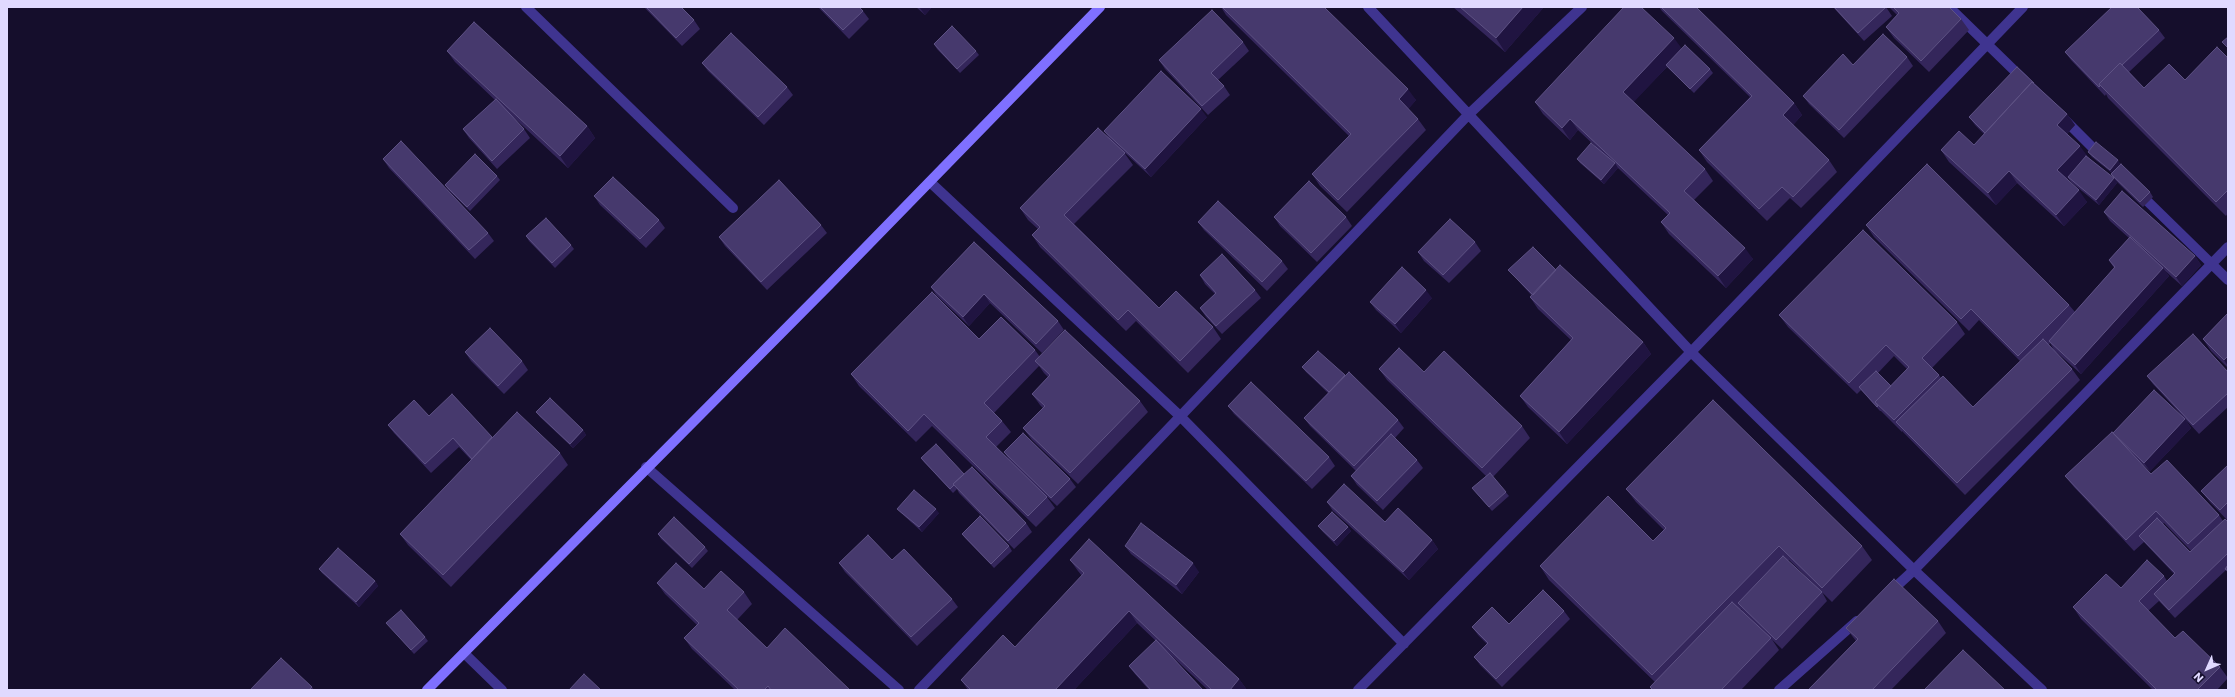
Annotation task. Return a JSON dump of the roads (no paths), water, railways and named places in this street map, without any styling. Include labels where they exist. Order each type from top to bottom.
[{"type":"main road","points":[[427,690],[646,467],[930,182],[1100,7]]},
{"type":"street","points":[[526,7],[733,208]]},
{"type":"street","points":[[1368,7],[1691,352],[1914,570],[2042,690]]},
{"type":"street","points":[[919,690],[1468,115],[1582,7]]},
{"type":"street","points":[[1949,7],[2033,89]]},
{"type":"street","points":[[1358,690],[1691,352],[2023,7]]},
{"type":"street","points":[[2055,110],[2111,165]]},
{"type":"street","points":[[930,182],[1181,417],[1404,644]]},
{"type":"street","points":[[2133,187],[2228,280]]},
{"type":"street","points":[[1879,601],[1914,570],[2228,247]]},
{"type":"street","points":[[646,467],[899,690]]},
{"type":"street","points":[[1779,690],[1868,612]]},
{"type":"street","points":[[464,652],[502,690]]}]
